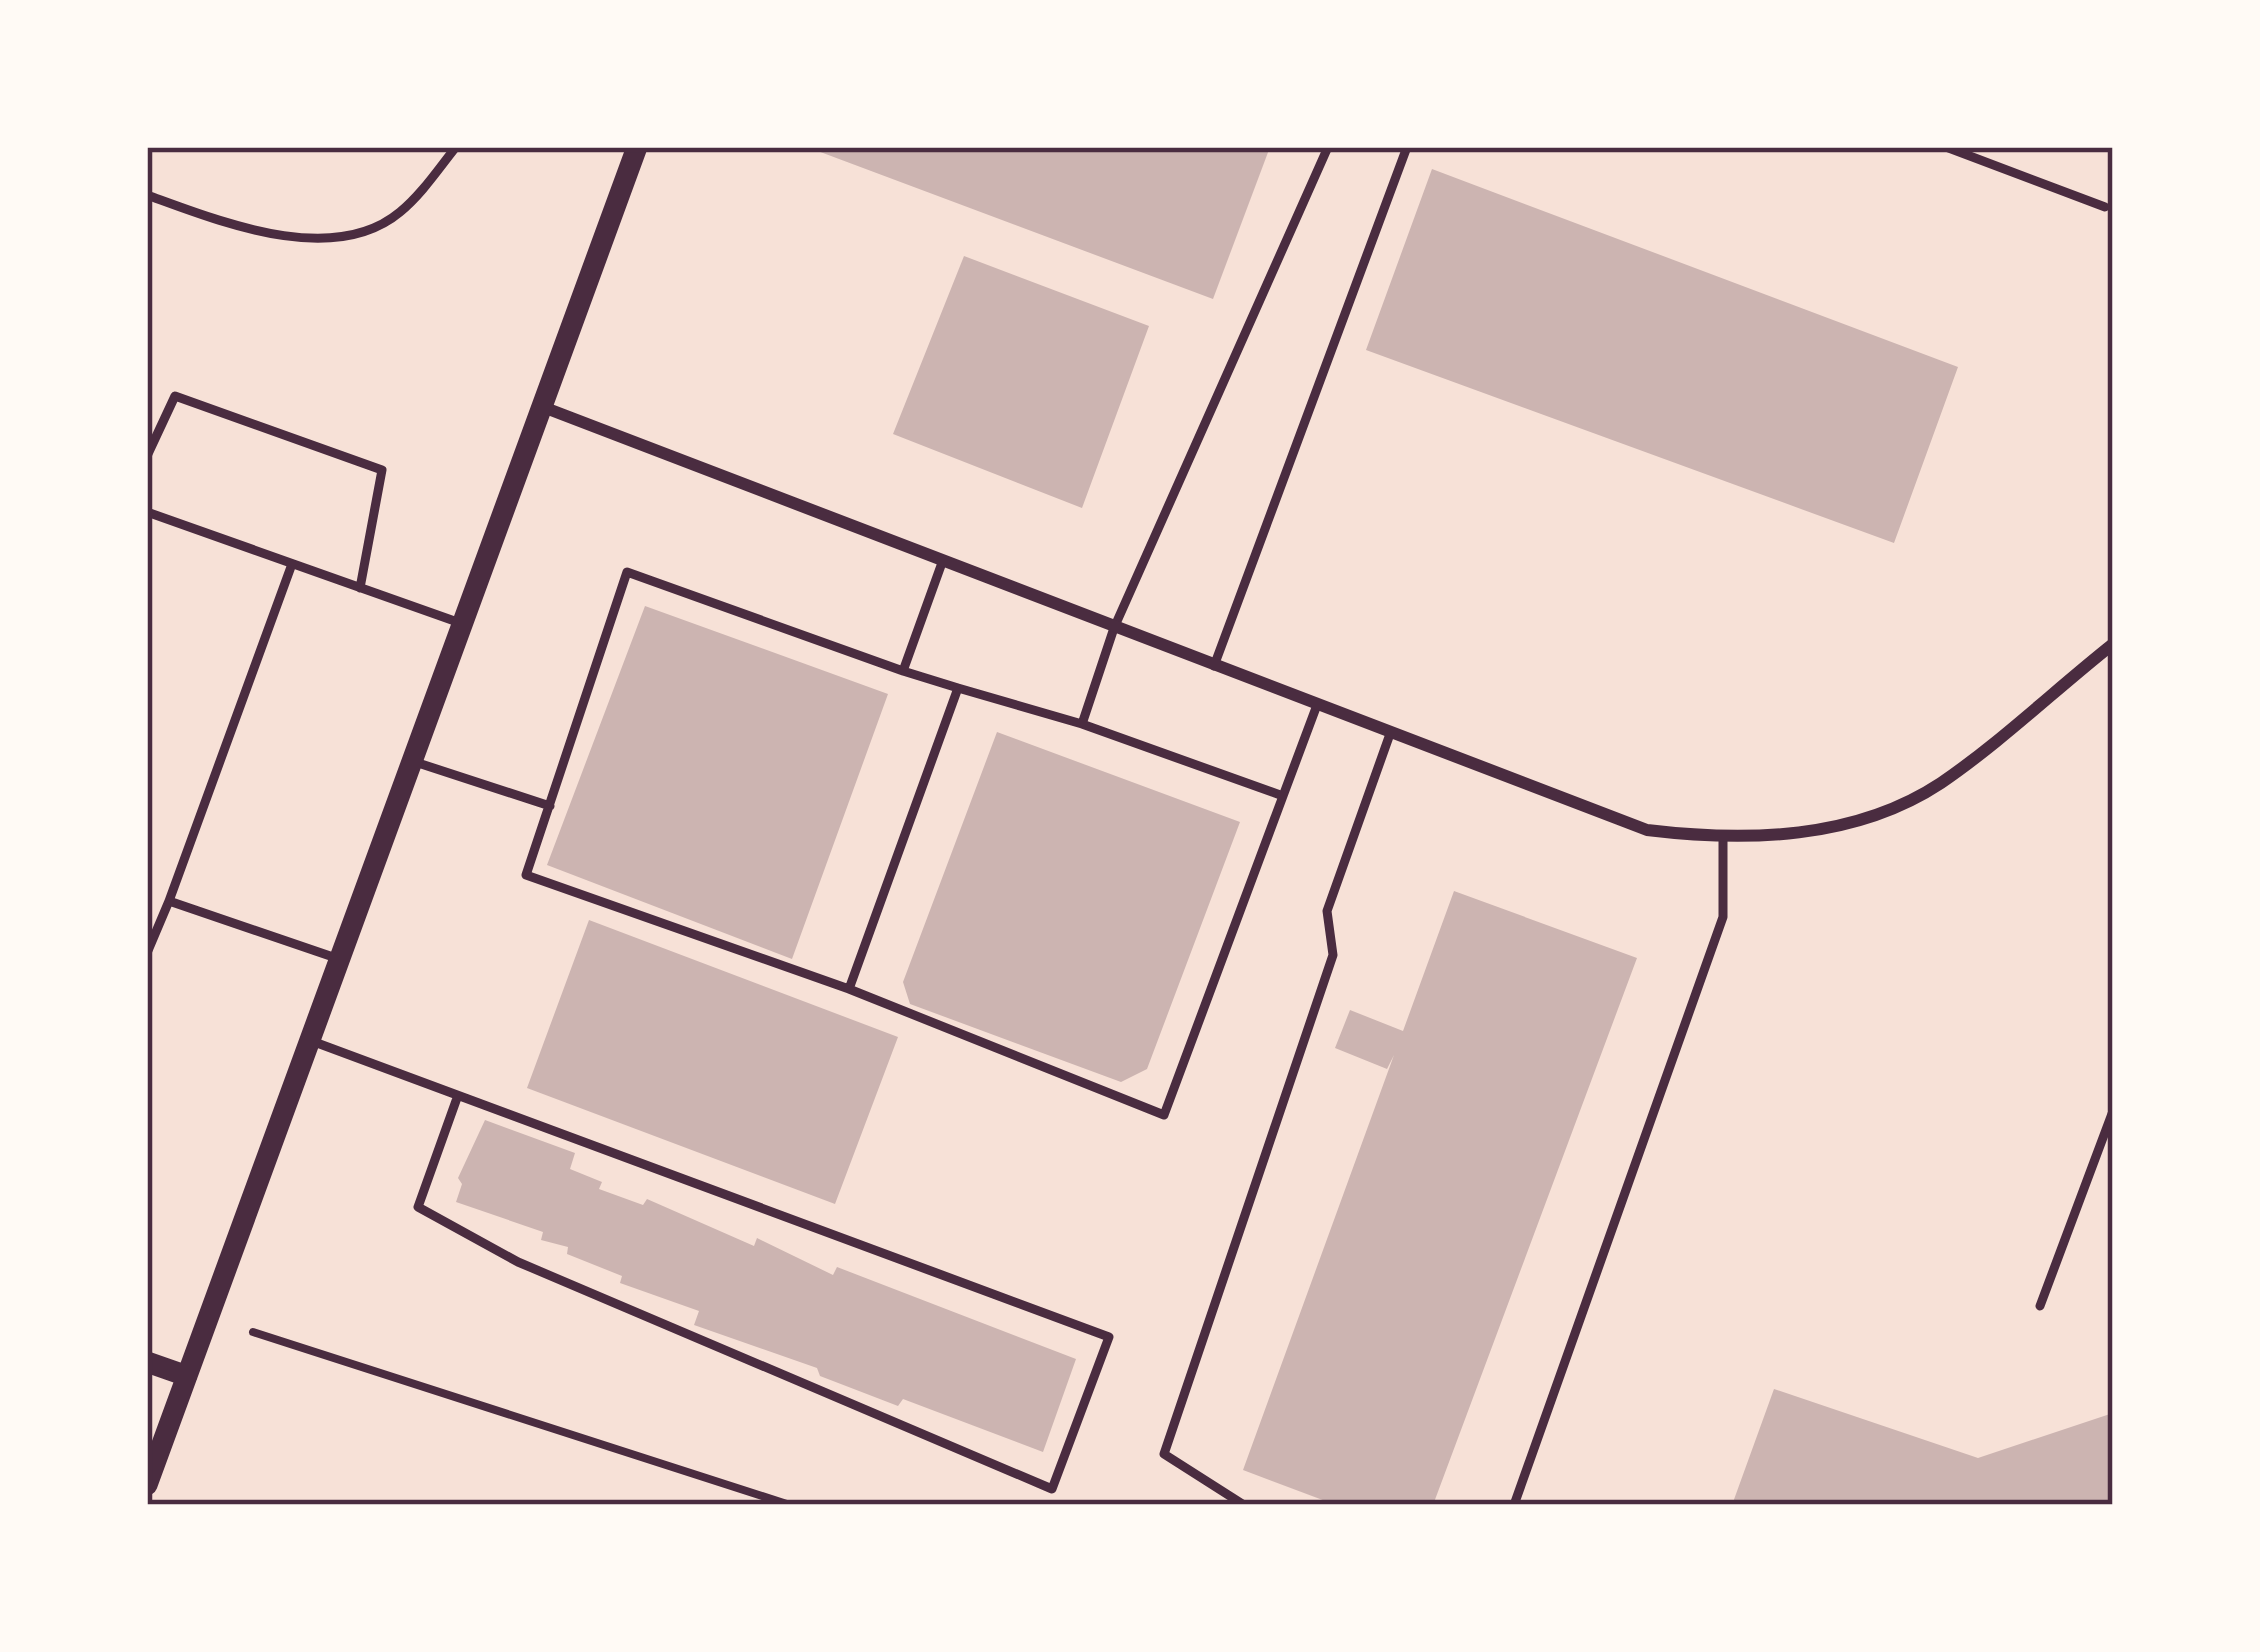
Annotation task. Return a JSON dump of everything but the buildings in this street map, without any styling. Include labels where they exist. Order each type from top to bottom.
[{"type":"street","points":[[147,1485],[637,147]]},
{"type":"street","points":[[543,406],[1647,830],[1723,839],[1832,829],[1938,785],[2113,644]]},
{"type":"street","points":[[147,1362],[187,1376]]},
{"type":"lane","points":[[147,195],[288,235],[338,238],[373,229],[401,211],[456,147]]},
{"type":"lane","points":[[1082,724],[1114,628],[1328,147]]},
{"type":"lane","points":[[1214,666],[1407,147]]},
{"type":"lane","points":[[1946,147],[2105,207]]},
{"type":"lane","points":[[147,455],[175,396],[382,470],[360,588]]},
{"type":"lane","points":[[147,512],[463,624]]},
{"type":"lane","points":[[903,671],[943,560]]},
{"type":"lane","points":[[147,953],[292,564]]},
{"type":"lane","points":[[1283,796],[1082,724],[903,671],[627,572],[526,875],[849,989],[1164,1115],[1317,706]]},
{"type":"lane","points":[[849,989],[958,688]]},
{"type":"lane","points":[[1244,1505],[1164,1454],[1333,955],[1327,911],[1390,734]]},
{"type":"lane","points":[[412,761],[550,806]]},
{"type":"lane","points":[[1514,1505],[1724,917],[1723,839]]},
{"type":"lane","points":[[169,902],[339,959]]},
{"type":"lane","points":[[309,1040],[1109,1337],[1052,1489],[518,1262],[418,1207],[457,1098]]},
{"type":"lane","points":[[2040,1306],[2113,1111]]},
{"type":"path","points":[[254,1332],[790,1505]]}]
